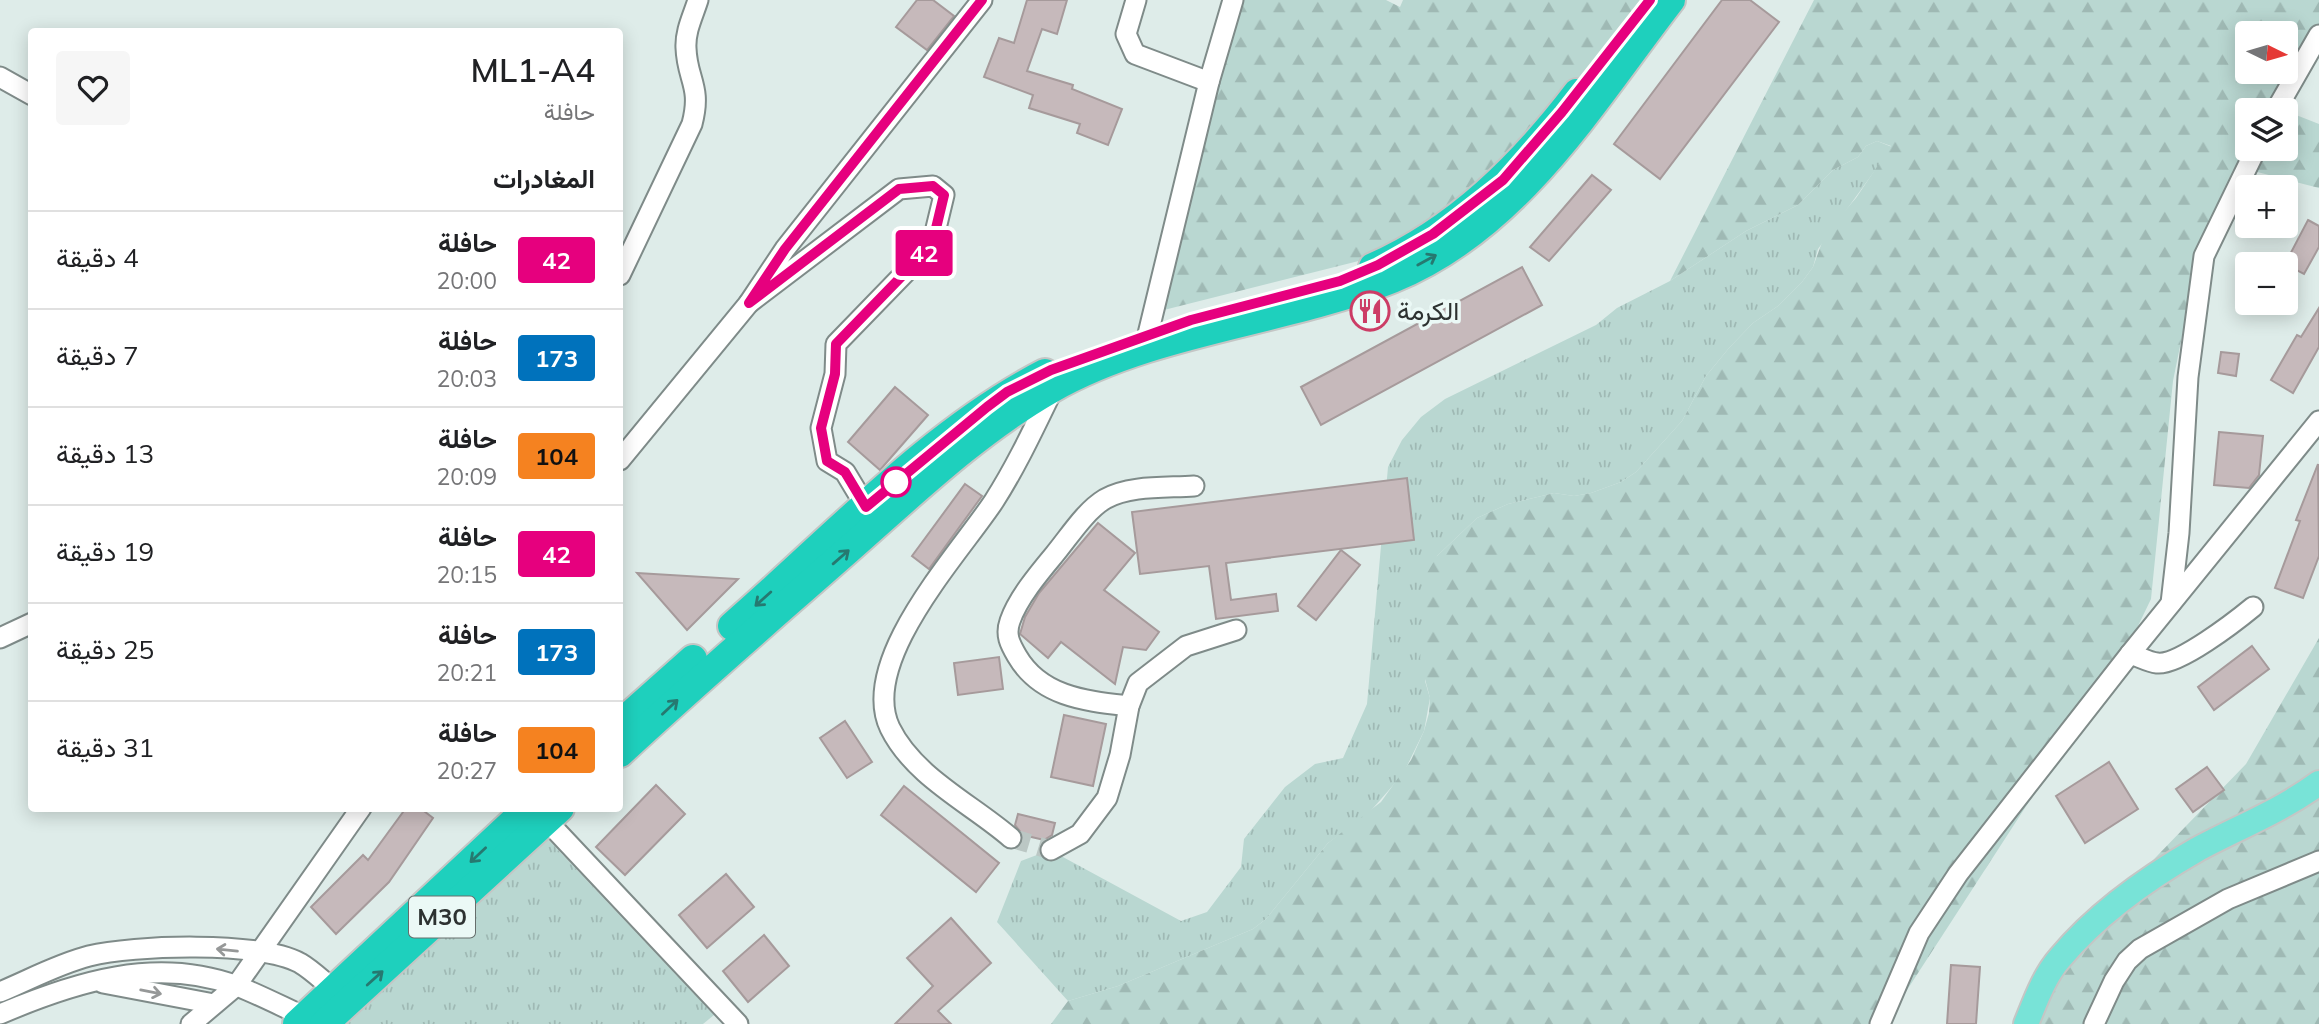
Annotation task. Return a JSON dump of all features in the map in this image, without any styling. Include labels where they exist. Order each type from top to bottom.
[{"type":"highway","points":[[623,715],[947,438],[1007,392],[1051,370],[1148,334],[1340,281],[1378,265],[1433,234],[1503,180],[1562,112],[1650,0]]},
{"type":"highway","points":[[623,750],[701,678],[958,454],[1015,411],[1080,374],[1206,331],[1341,296],[1394,278],[1462,240],[1550,158],[1671,0]]},
{"type":"highway","name":"M30","points":[[309,1022],[334,989],[545,813]]},
{"type":"highway","name":"M30","points":[[309,1022],[545,813]]},
{"type":"main road","points":[[2026,1024],[2035,1000],[2058,959],[2129,895],[2198,850],[2293,802],[2319,783]]},
{"type":"street","points":[[623,269],[692,124],[698,103],[685,50],[687,30],[698,0]]},
{"type":"street","points":[[623,456],[749,303],[785,249],[982,0]]},
{"type":"street","points":[[1136,0],[1126,34],[1135,54],[1209,82]]},
{"type":"street","points":[[1148,334],[1209,82],[1233,0]]},
{"type":"street","points":[[2283,98],[2319,34]]},
{"type":"street","points":[[0,77],[28,93]]},
{"type":"street","points":[[2171,603],[2179,533],[2188,377],[2204,257],[2250,161]]},
{"type":"street","points":[[749,303],[899,189],[933,186],[944,195],[932,245],[836,344],[835,374],[821,428],[827,461],[845,472],[866,507]]},
{"type":"street","points":[[1011,838],[987,817],[945,789],[904,749],[890,727],[885,704],[887,670],[919,605],[995,498],[1054,388]]},
{"type":"street","points":[[1881,1024],[1919,933],[1958,874],[2130,653],[2218,549],[2319,421]]},
{"type":"street","points":[[1129,706],[1086,701],[1058,692],[1038,681],[1021,663],[1007,639],[1010,620],[1041,571],[1104,500],[1124,492],[1194,486]]},
{"type":"street","points":[[2130,653],[2158,663],[2170,661],[2219,635],[2253,607]]},
{"type":"street","points":[[0,638],[28,625]]},
{"type":"street","points":[[1051,850],[1080,834],[1107,798],[1121,755],[1129,706],[1138,683],[1159,664],[1186,646],[1236,630]]},
{"type":"street","points":[[191,1024],[236,986],[358,812]]},
{"type":"street","points":[[545,813],[569,847],[738,1024]]},
{"type":"street","points":[[2094,1024],[2113,981],[2127,961],[2140,949],[2228,899],[2319,861]]},
{"type":"street","points":[[0,992],[88,956],[131,948],[190,946],[259,953],[299,962],[334,989]]},
{"type":"street","points":[[0,1014],[88,981],[142,971],[209,978],[236,986],[309,1022]]},
{"type":"street","points":[[88,981],[214,1004]]},
{"type":"green space","points":[[1236,0],[1386,0],[1400,7],[1403,0],[1672,0],[1462,235],[1156,312]]},
{"type":"green space","points":[[1814,0],[2319,0],[2319,46],[2298,82],[2298,21],[2235,21],[2235,84],[2297,84],[2289,98],[2235,98],[2235,161],[2298,161],[2298,116],[2319,124],[2319,188],[2298,183],[2298,175],[2269,175],[2242,168],[2239,175],[2235,175],[2235,182],[2198,257],[2173,381],[2151,599],[2124,655],[1885,1024],[1051,1024],[1068,1001],[1118,986],[1253,929],[1266,919],[1328,843],[1381,802],[1411,760],[1429,713],[1430,698],[1420,660],[1427,573],[1437,556],[1477,518],[1508,504],[1554,493],[1574,496],[1591,493],[1621,482],[1636,472],[1682,421],[1706,376],[1729,348],[1753,323],[1778,306],[1802,282],[1813,267],[1825,234],[1856,198],[1891,146],[1877,141],[1866,146],[1858,157],[1833,170],[1798,205],[1746,231],[1670,281]]},
{"type":"green space","points":[[1877,141],[1892,147],[1818,249],[1813,267],[1778,306],[1753,323],[1729,348],[1706,376],[1682,421],[1636,472],[1621,482],[1591,493],[1574,496],[1554,493],[1508,504],[1477,518],[1437,556],[1425,681],[1430,698],[1424,731],[1403,774],[1367,815],[1328,843],[1266,919],[1253,929],[1118,986],[1068,1001],[997,922],[1021,861],[1050,850],[1181,921],[1207,912],[1241,867],[1244,839],[1285,787],[1315,764],[1343,758],[1367,704],[1388,467],[1402,440],[1421,417],[1445,399],[1596,325],[1617,308],[1670,281],[1746,231],[1798,205],[1833,170],[1858,157],[1866,146]]},
{"type":"green space","points":[[2319,638],[2319,1024],[2027,1024],[2068,948],[2246,764]]},
{"type":"green space","points":[[543,834],[714,1015],[703,1024],[337,1024]]},
{"type":"building","points":[[917,0],[933,0],[954,16],[927,50],[896,27]]},
{"type":"building","points":[[1027,0],[1067,0],[1057,34],[1042,29],[1027,71],[1073,85],[1072,89],[1122,109],[1108,145],[1077,133],[1080,124],[1029,108],[1033,95],[984,77],[999,38],[1014,43]]},
{"type":"building","points":[[1722,0],[1750,0],[1779,22],[1660,179],[1614,144]]},
{"type":"building","points":[[1592,175],[1611,190],[1549,261],[1530,247]]},
{"type":"building","points":[[2308,220],[2319,226],[2319,247],[2304,274],[2298,271],[2298,252],[2291,252]]},
{"type":"building","points":[[1522,267],[1542,305],[1321,425],[1301,387]]},
{"type":"building","points":[[2319,308],[2319,347],[2293,393],[2271,380],[2297,335],[2301,337]]},
{"type":"building","points":[[2221,352],[2239,354],[2236,376],[2218,373]]},
{"type":"building","points":[[895,387],[928,415],[880,470],[848,442]]},
{"type":"building","points":[[2219,432],[2263,436],[2259,475],[2249,488],[2214,485]]},
{"type":"building","points":[[2318,464],[2319,556],[2303,598],[2275,588],[2300,521],[2296,520]]},
{"type":"building","points":[[1407,478],[1414,540],[1226,563],[1231,600],[1276,594],[1278,611],[1216,619],[1209,566],[1140,574],[1132,512]]},
{"type":"building","points":[[965,484],[982,496],[929,569],[912,556]]},
{"type":"building","points":[[1098,523],[1135,553],[1104,590],[1159,632],[1146,650],[1123,647],[1115,684],[1061,642],[1048,658],[1020,634],[1025,617],[1039,593]]},
{"type":"building","points":[[1341,550],[1360,565],[1316,620],[1298,606]]},
{"type":"building","points":[[637,573],[738,579],[687,630]]},
{"type":"building","points":[[2252,646],[2269,669],[2214,710],[2198,687]]},
{"type":"building","points":[[999,657],[1003,689],[958,695],[954,663]]},
{"type":"building","points":[[1064,715],[1106,724],[1093,786],[1051,777]]},
{"type":"building","points":[[845,721],[872,762],[847,778],[820,738]]},
{"type":"building","points":[[2109,762],[2138,809],[2085,843],[2056,796]]},
{"type":"building","points":[[2207,767],[2224,790],[2193,812],[2176,789]]},
{"type":"building","points":[[656,785],[685,814],[625,875],[596,847]]},
{"type":"building","points":[[904,786],[999,863],[976,892],[881,815]]},
{"type":"building","points":[[403,812],[425,812],[433,818],[389,882],[336,934],[311,907],[363,855],[368,860]]},
{"type":"building","points":[[1018,814],[1055,823],[1052,835],[1044,840],[1023,835],[1015,825]]},
{"type":"building","points":[[726,874],[754,907],[707,948],[679,915]]},
{"type":"building","points":[[951,918],[991,963],[938,1011],[951,1024],[895,1024],[933,986],[907,958]]},
{"type":"building","points":[[764,935],[789,966],[748,1002],[723,971]]},
{"type":"building","points":[[1951,965],[1980,967],[1976,1024],[1947,1024]]},
{"type":"tunnel","points":[[1011,838],[1051,850]]},
{"type":"bus line","name":"42","points":[[982,0],[785,249],[749,303],[899,189],[933,186],[944,195],[932,245],[836,344],[835,374],[821,428],[827,461],[845,472],[866,507],[947,438],[1007,392],[1051,370],[1191,320],[1302,294],[1340,281],[1378,265],[1433,234],[1503,180],[1562,112],[1650,0]]},
{"type":"place","name":"الكرمة","points":[[1370,311]]}]
